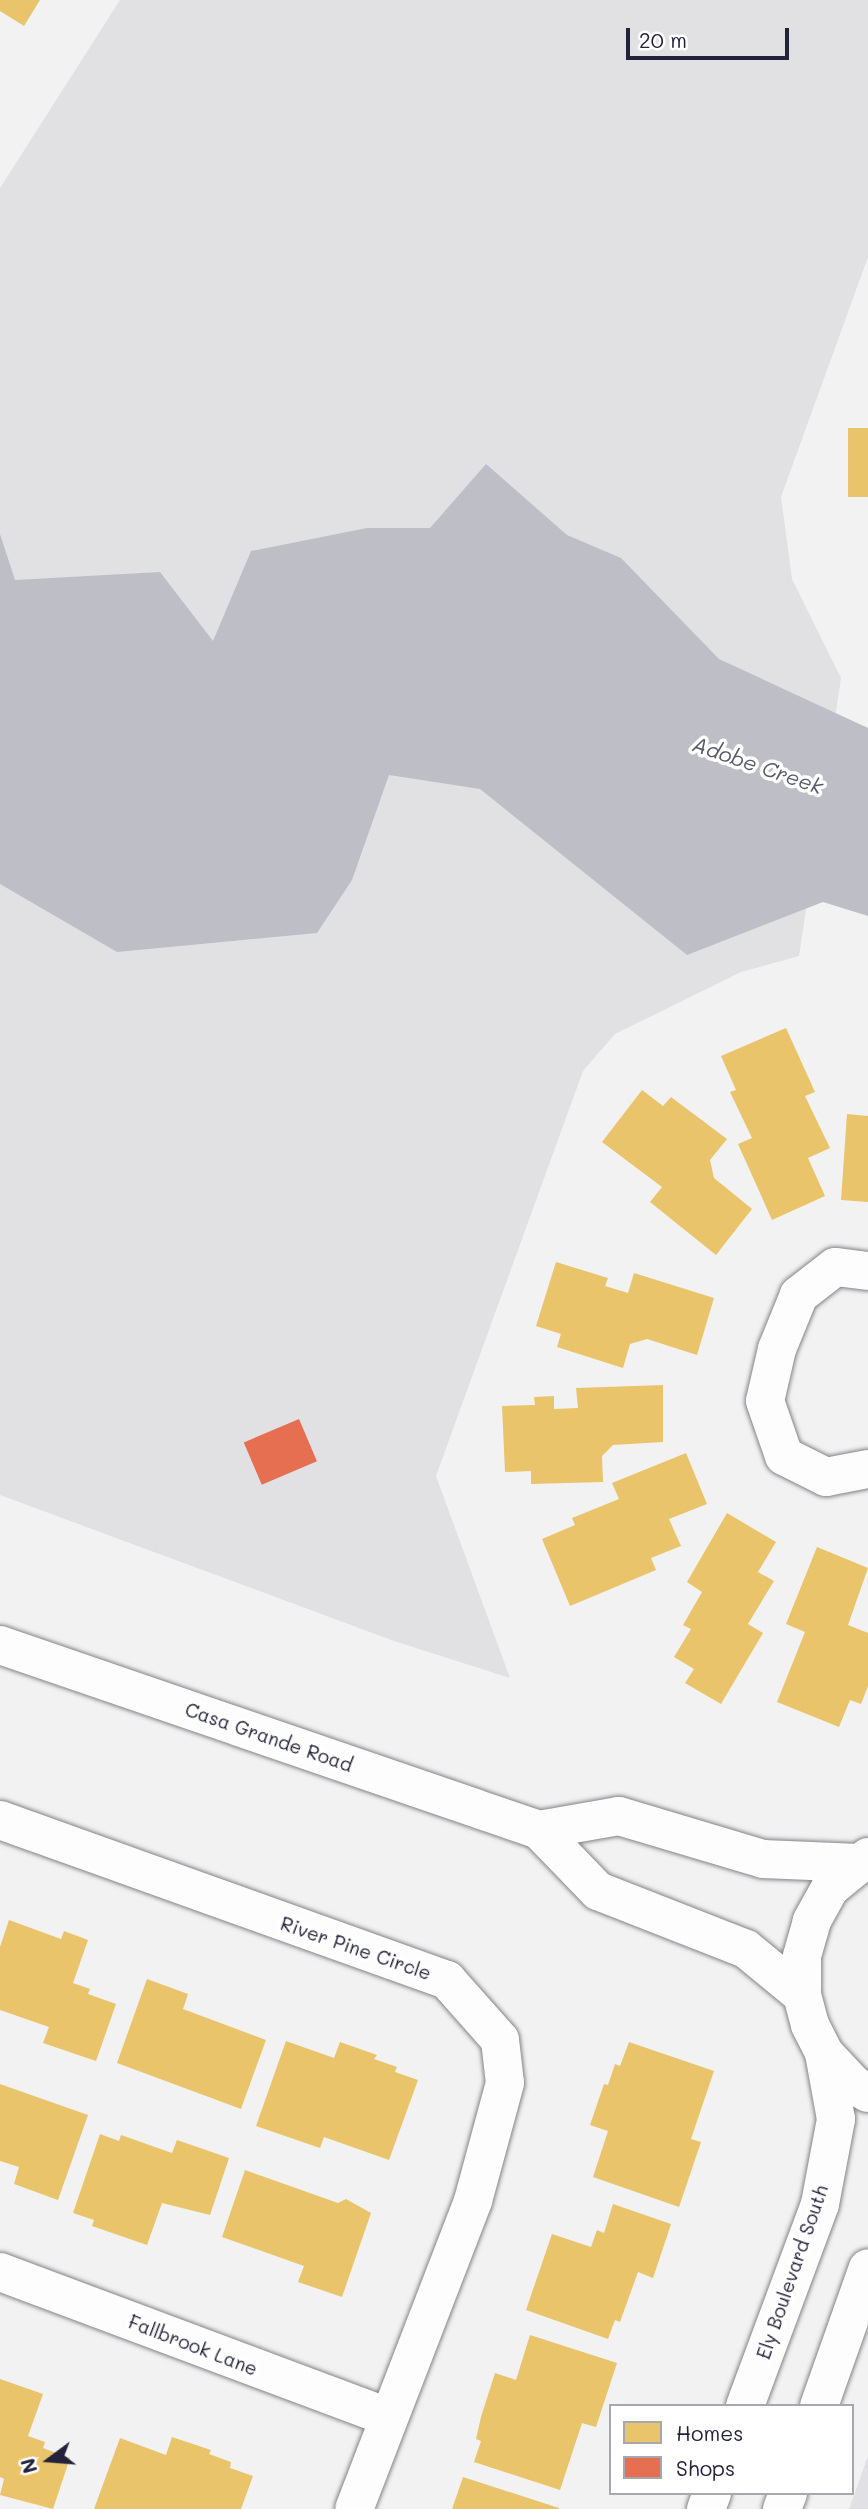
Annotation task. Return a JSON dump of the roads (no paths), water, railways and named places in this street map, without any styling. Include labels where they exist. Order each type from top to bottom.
[{"type":"main road","points":[[868,1271],[835,1267],[799,1295],[777,1349],[765,1401],[784,1456],[825,1477],[868,1469]]},
{"type":"main road","name":"Casa Grande Road","points":[[0,1645],[539,1830],[598,1891],[746,1949],[802,1995]]},
{"type":"main road","name":"Casa Grande Road","points":[[539,1830],[619,1816],[763,1859],[863,1860]]},
{"type":"main road","name":"River Pine Circle","points":[[0,1820],[447,1980],[500,2040],[505,2084],[473,2201],[387,2417],[354,2509]]},
{"type":"main road","points":[[863,1860],[830,1888],[812,1921],[802,1957],[802,1995],[810,2025],[824,2053],[854,2085],[868,2093]]},
{"type":"main road","name":"Ely Boulevard South","points":[[746,2404],[820,2204],[836,2119],[824,2053]]},
{"type":"main road","points":[[820,2404],[868,2268]]},
{"type":"main road","name":"Fallbrook Lane","points":[[0,2272],[387,2417]]},
{"type":"water","name":"Adobe Creek","points":[[486,464],[567,535],[621,558],[719,659],[868,728],[868,916],[823,902],[687,955],[480,789],[389,775],[352,880],[317,933],[117,952],[0,884],[0,534],[15,580],[160,572],[213,641],[251,551],[367,528],[430,528]]}]
